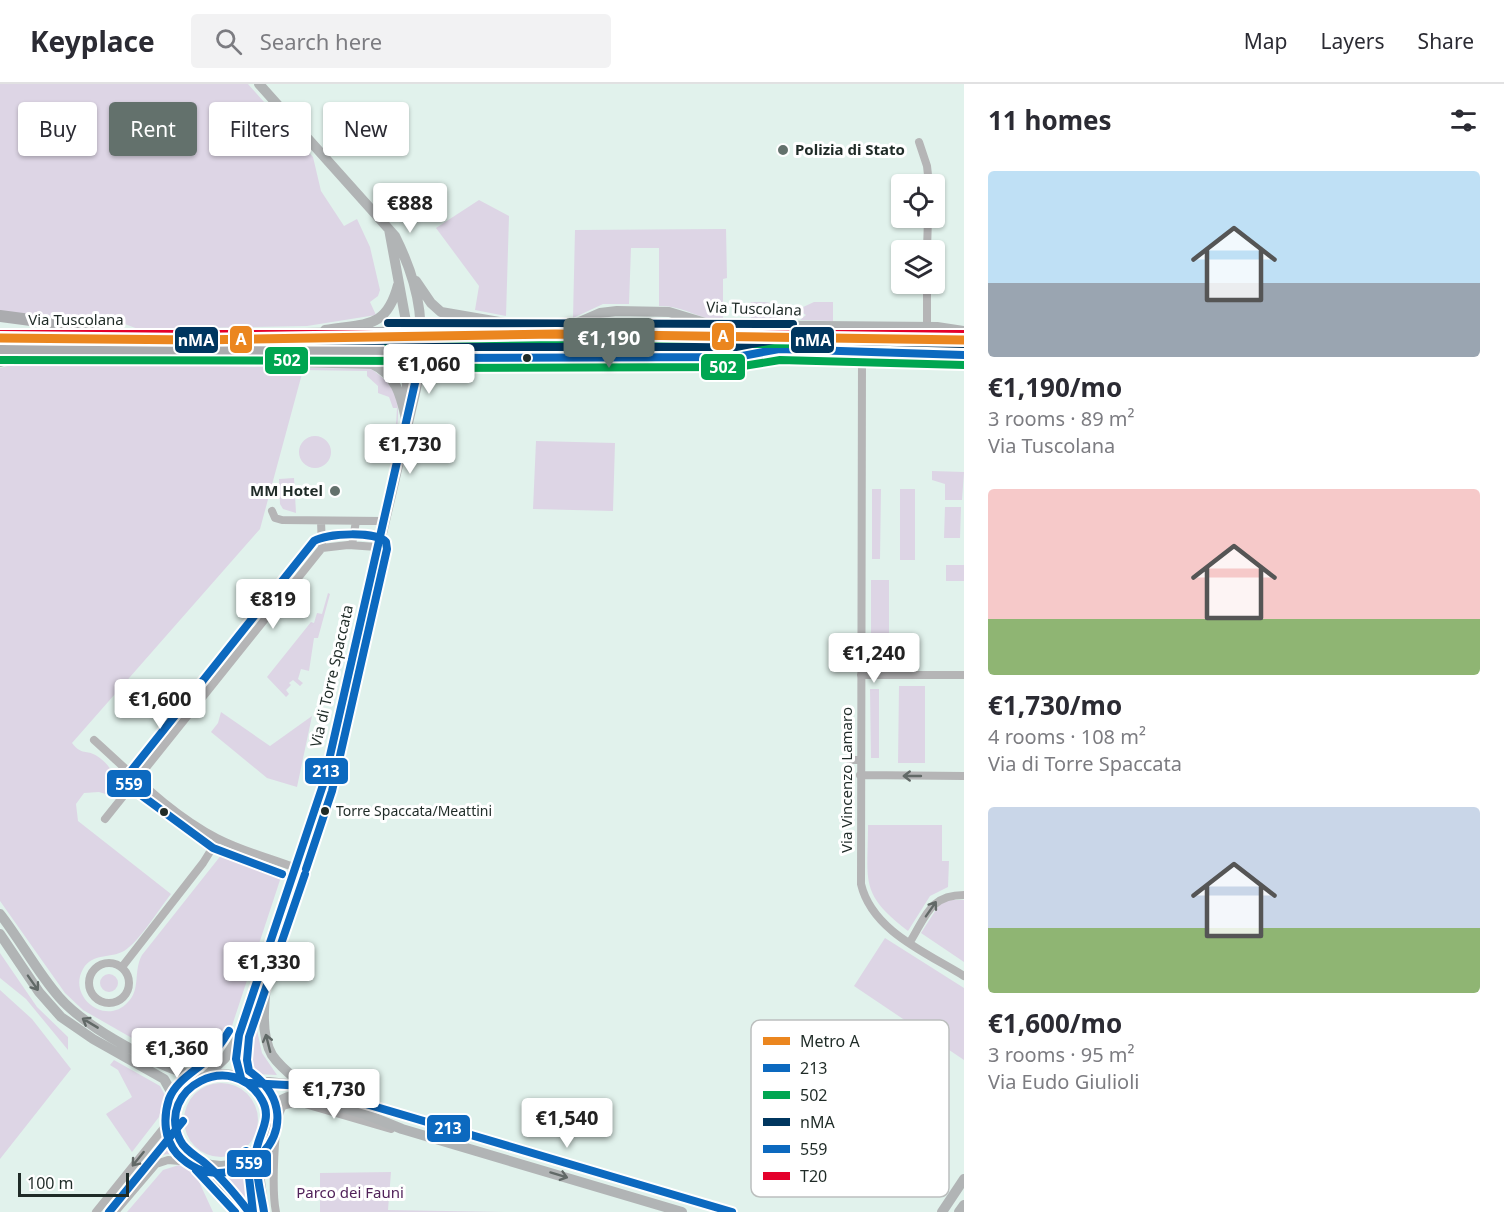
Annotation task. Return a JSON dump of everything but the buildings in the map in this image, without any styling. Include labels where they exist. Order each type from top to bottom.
[{"type":"main road","points":[[0,316],[144,335]]},
{"type":"main road","name":"Via Tuscolana","points":[[0,334],[964,333]]},
{"type":"main road","name":"Via Tuscolana","points":[[0,349],[408,351],[421,356],[594,347],[964,356]]},
{"type":"street","points":[[259,84],[389,228],[406,257],[421,290],[436,309],[453,316],[491,318],[505,323]]},
{"type":"street","points":[[919,142],[926,162],[927,174]]},
{"type":"street","name":"Via di Torre Spaccata","points":[[389,228],[407,332],[407,422]]},
{"type":"street","name":"Via di Torre Spaccata","points":[[245,1081],[236,1059],[239,1035],[324,782],[421,356],[421,313],[406,257]]},
{"type":"street","points":[[305,334],[378,319],[391,308],[399,282]]},
{"type":"street","points":[[927,294],[927,327]]},
{"type":"street","name":"Via Tuscolana","points":[[440,332],[465,325],[577,323],[600,313],[617,311],[669,312],[715,325],[949,327],[964,333]]},
{"type":"street","points":[[0,362],[37,350]]},
{"type":"street","name":"Via Tuscolana","points":[[179,350],[213,360],[372,364],[387,373],[398,387],[407,422]]},
{"type":"street","name":"Via Tuscolana","points":[[421,356],[433,358],[737,357],[779,350]]},
{"type":"street","name":"Via Vincenzo Lamaro","points":[[862,354],[860,760],[862,888],[877,916],[890,930],[964,976]]},
{"type":"street","name":"Via Tuscolana","points":[[907,355],[929,366],[964,366]]},
{"type":"street","points":[[272,511],[280,520],[383,521]]},
{"type":"street","points":[[105,819],[322,548],[321,521]]},
{"type":"street","points":[[352,545],[356,521]]},
{"type":"street","points":[[322,548],[352,545],[377,547]]},
{"type":"street","points":[[861,675],[964,675]]},
{"type":"street","points":[[94,740],[137,779],[218,839],[296,868]]},
{"type":"street","points":[[850,760],[860,760]]},
{"type":"street","points":[[860,776],[964,776]]},
{"type":"street","points":[[122,967],[200,868],[218,839]]},
{"type":"street","points":[[910,942],[938,900],[949,895],[964,895]]},
{"type":"street","points":[[0,914],[52,989],[79,1017],[178,1072],[204,1077],[223,1074],[245,1081],[305,1086],[732,1212]]},
{"type":"street","points":[[0,934],[39,992],[61,1017],[93,1039],[164,1079],[176,1109],[176,1128],[181,1143],[191,1155],[204,1163],[249,1212]]},
{"type":"street","points":[[270,941],[267,1041],[279,1065],[305,1086]]},
{"type":"street","points":[[109,963],[122,967],[126,972],[129,985],[124,997],[118,1001],[105,1003],[94,996],[90,991],[90,978],[97,967],[109,963]]},
{"type":"street","name":"Via di Torre Spaccata","points":[[204,1077],[225,1058],[239,1035]]},
{"type":"street","points":[[96,1212],[176,1109],[188,1088],[204,1077]]},
{"type":"street","points":[[115,1212],[156,1164],[168,1160],[231,1165],[244,1160],[256,1150],[264,1136],[267,1119],[262,1098],[245,1081]]},
{"type":"street","points":[[267,1119],[280,1100],[297,1095],[365,1114],[402,1129],[682,1212]]},
{"type":"street","points":[[276,1212],[274,1175],[278,1114],[288,1103],[298,1102],[390,1129],[402,1129]]},
{"type":"street","points":[[256,1150],[264,1212]]},
{"type":"street","points":[[258,1167],[274,1175]]},
{"type":"street","points":[[942,1212],[964,1179]]},
{"type":"street","points":[[959,1212],[964,1205]]},
{"type":"green space","points":[[0,84],[248,84],[264,102],[209,102],[209,156],[311,155],[321,191],[344,226],[357,219],[370,247],[380,290],[378,296],[370,302],[376,315],[307,326],[138,329],[117,321],[0,313]]},
{"type":"green space","points":[[479,200],[509,216],[506,316],[475,310],[479,286],[436,228]]},
{"type":"green space","points":[[726,229],[727,278],[723,279],[723,321],[677,308],[659,306],[659,248],[631,248],[629,304],[603,304],[573,318],[575,230]]},
{"type":"green space","points":[[751,302],[777,306],[782,314],[782,320],[751,320]]},
{"type":"green space","points":[[814,302],[833,302],[833,321],[800,320],[806,315],[800,311],[801,308]]},
{"type":"green space","points":[[435,337],[537,338],[538,340],[436,344]]},
{"type":"green space","points":[[654,339],[731,340],[732,341],[654,342]]},
{"type":"green space","points":[[758,340],[964,341],[964,350],[758,343]]},
{"type":"green space","points":[[370,359],[399,361],[401,381],[399,382]]},
{"type":"green space","points":[[23,362],[371,369],[389,384],[397,401],[398,420],[395,443],[397,408],[393,408],[389,397],[378,393],[378,386],[367,376],[367,371],[303,370],[260,529],[72,743],[79,750],[93,754],[106,763],[113,773],[117,789],[116,794],[112,796],[99,792],[84,793],[76,804],[78,821],[171,894],[130,947],[119,953],[92,960],[83,969],[79,979],[80,989],[84,998],[91,1005],[100,1010],[109,1011],[119,1009],[128,1002],[136,986],[139,961],[142,955],[222,854],[275,871],[281,877],[226,1044],[212,1061],[179,1065],[83,1010],[65,993],[0,901],[0,368]]},
{"type":"green space","points":[[315,436],[326,441],[331,452],[326,463],[315,468],[304,463],[299,452],[304,441]]},
{"type":"green space","points":[[536,441],[615,443],[613,511],[533,509]]},
{"type":"green space","points":[[932,471],[964,472],[962,500],[945,500],[945,484],[932,480]]},
{"type":"green space","points":[[294,478],[296,513],[283,509],[280,504],[279,479]]},
{"type":"green space","points":[[872,489],[881,489],[880,559],[872,559]]},
{"type":"green space","points":[[900,489],[915,489],[915,560],[900,560]]},
{"type":"green space","points":[[945,507],[961,507],[960,538],[944,538]]},
{"type":"green space","points":[[946,565],[964,565],[964,581],[946,581]]},
{"type":"green space","points":[[871,580],[889,580],[889,666],[871,666]]},
{"type":"green space","points":[[328,593],[330,594],[318,638],[314,638],[309,671],[301,669],[298,679],[303,683],[300,686],[293,680],[289,683],[291,685],[286,690],[289,694],[286,697],[267,677],[311,622],[314,623],[317,613],[322,614]]},
{"type":"green space","points":[[899,686],[925,686],[925,763],[898,763]]},
{"type":"green space","points":[[870,689],[879,689],[879,758],[871,758]]},
{"type":"green space","points":[[221,712],[270,746],[312,716],[297,787],[267,778],[211,732],[218,723]]},
{"type":"green space","points":[[868,825],[942,825],[942,861],[949,861],[948,887],[930,896],[908,931],[892,918],[874,896],[868,874]]},
{"type":"green space","points":[[948,900],[964,900],[964,962],[921,933],[939,905]]},
{"type":"green space","points":[[885,938],[964,988],[964,1060],[949,1050],[949,1020],[905,1020],[854,986]]},
{"type":"green space","points":[[0,953],[37,1007],[68,1037],[68,1050],[26,999],[0,978]]},
{"type":"green space","points":[[105,974],[113,974],[118,979],[116,990],[105,992],[100,987],[100,979]]},
{"type":"green space","points":[[0,990],[32,1019],[71,1069],[0,1159]]},
{"type":"green space","points":[[254,1017],[262,1053],[277,1075],[256,1074],[242,1064],[242,1053]]},
{"type":"green space","points":[[114,1060],[160,1086],[165,1095],[159,1117],[132,1152],[106,1114],[132,1097],[118,1070],[110,1065]]},
{"type":"green space","points":[[221,1083],[235,1086],[247,1094],[255,1106],[258,1120],[255,1134],[247,1146],[235,1154],[221,1157],[207,1154],[195,1146],[187,1134],[184,1120],[187,1106],[195,1094],[207,1086]]},
{"type":"green space","points":[[164,1134],[174,1154],[165,1154],[150,1161],[123,1189]]},
{"type":"green space","points":[[179,1165],[195,1173],[213,1212],[127,1212],[163,1170]]},
{"type":"green space","points":[[250,1171],[258,1212],[254,1212],[242,1194],[224,1178]]},
{"type":"green space","name":"Parco dei Fauni","points":[[391,1172],[388,1210],[505,1212],[320,1212],[320,1173]]},
{"type":"metro line","name":"A","points":[[0,338],[196,340],[556,334],[964,340]]},
{"type":"transit line","name":"nMA","points":[[388,323],[793,324]]},
{"type":"transit line","name":"T20","points":[[0,334],[964,334]]},
{"type":"transit line","name":"nMA","points":[[0,339],[421,341],[436,347],[736,347],[779,339],[964,344]]},
{"type":"transit line","name":"502","points":[[388,343],[793,344]]},
{"type":"transit line","name":"213","points":[[241,1078],[236,1059],[239,1035],[324,782],[420,361],[429,358],[737,357],[779,349],[964,355]]},
{"type":"transit line","name":"502","points":[[0,360],[418,361],[433,368],[737,367],[780,360],[964,365]]},
{"type":"transit line","name":"559","points":[[282,874],[213,848],[130,787],[127,776],[314,541],[340,535],[372,536],[386,542],[387,549],[332,791],[306,869]]},
{"type":"transit line","name":"559","points":[[229,1031],[210,1057],[176,1087],[169,1099],[165,1121],[169,1142],[177,1154],[199,1169],[222,1173],[244,1167],[262,1154],[274,1135],[277,1114],[270,1092],[249,1071],[247,1060],[249,1037],[305,874]]},
{"type":"transit line","name":"213","points":[[249,1212],[218,1175],[185,1147],[180,1140],[175,1121],[178,1104],[187,1091],[201,1081],[217,1076],[233,1077],[249,1085],[265,1107],[265,1120],[256,1153],[257,1175],[264,1212]]},
{"type":"transit line","name":"213","points":[[249,1083],[305,1086],[732,1212]]},
{"type":"transit line","name":"559","points":[[109,1212],[183,1121]]},
{"type":"transit line","name":"559","points":[[246,1151],[253,1212]]},
{"type":"transit line","name":"559","points":[[196,1170],[235,1212]]},
{"type":"place","name":"Polizia di Stato","points":[[783,150]]},
{"type":"place","name":"MM Hotel","points":[[335,491]]},
{"type":"place","name":"Torre Spaccata/Meattini","points":[[325,811]]}]
